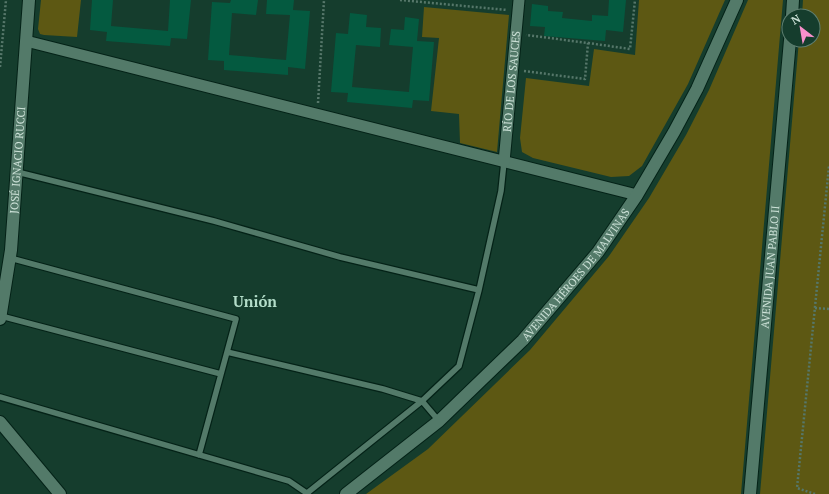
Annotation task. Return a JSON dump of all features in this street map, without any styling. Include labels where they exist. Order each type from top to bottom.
[{"type":"main road","name":"JOSÉ IGNACIO RUCCI","points":[[0,318],[9,258],[17,172],[29,0]]},
{"type":"main road","name":"AVENIDA HÉROES DE MALVINAS","points":[[346,494],[439,421],[523,340],[598,252],[638,195],[697,90],[737,0]]},
{"type":"main road","name":"AVENIDA JUAN PABLO II","points":[[750,494],[789,48]]},
{"type":"main road","points":[[0,422],[60,494]]},
{"type":"street","name":"RÍO DE LOS SAUCES","points":[[504,162],[518,6]]},
{"type":"street","points":[[26,41],[638,195]]},
{"type":"lane","points":[[0,398],[289,481],[307,494],[422,401],[459,366],[480,290],[501,191],[504,162]]},
{"type":"lane","points":[[17,172],[214,221],[340,257],[480,290]]},
{"type":"lane","points":[[9,258],[236,319],[199,455]]},
{"type":"lane","points":[[0,318],[221,374]]},
{"type":"lane","points":[[227,352],[383,389],[422,401],[439,421]]},
{"type":"path","points":[[0,67],[6,0]]},
{"type":"path","points":[[318,115],[324,0]]},
{"type":"path","points":[[400,0],[518,6]]},
{"type":"path","points":[[516,34],[630,48],[635,0]]},
{"type":"path","points":[[512,69],[585,79],[588,43]]},
{"type":"path","points":[[815,494],[797,488],[829,166]]},
{"type":"path","points":[[815,308],[829,309]]},
{"type":"shaded area","points":[[41,0],[81,0],[77,37],[40,34],[38,29]]},
{"type":"shaded area","points":[[639,0],[725,0],[688,84],[642,166],[629,176],[611,177],[533,158],[522,152],[520,138],[526,78],[589,86],[594,49],[635,55]]},
{"type":"shaded area","points":[[748,0],[783,0],[782,8],[781,8],[781,24],[741,494],[366,494],[428,449],[530,350],[609,256],[649,198],[686,135],[709,90]]},
{"type":"shaded area","points":[[803,0],[829,0],[829,494],[760,494],[798,48],[821,48],[821,8],[802,8]]},
{"type":"shaded area","points":[[424,7],[509,15],[497,152],[460,143],[459,114],[431,111],[439,38],[422,37]]},
{"type":"building","points":[[92,0],[113,0],[111,26],[168,31],[170,0],[191,0],[187,39],[171,38],[170,46],[106,41],[107,32],[90,30]]},
{"type":"building","points":[[231,0],[258,0],[256,15],[232,13],[229,55],[286,60],[290,15],[266,14],[267,0],[294,0],[293,10],[310,11],[305,69],[288,67],[288,75],[224,70],[224,61],[208,60],[212,2],[230,3]]},
{"type":"building","points":[[609,0],[626,0],[623,32],[606,30],[605,41],[544,36],[545,27],[530,26],[532,4],[548,6],[548,11],[563,12],[562,18],[592,21],[592,15],[608,16]]},
{"type":"building","points":[[350,13],[367,15],[366,27],[381,28],[380,47],[356,45],[352,87],[409,92],[413,47],[389,45],[391,29],[404,30],[405,17],[419,19],[417,41],[434,42],[429,101],[413,100],[412,108],[347,102],[348,93],[331,92],[336,33],[348,34]]},
{"type":"district","name":"Unión","points":[[255,301]]}]
